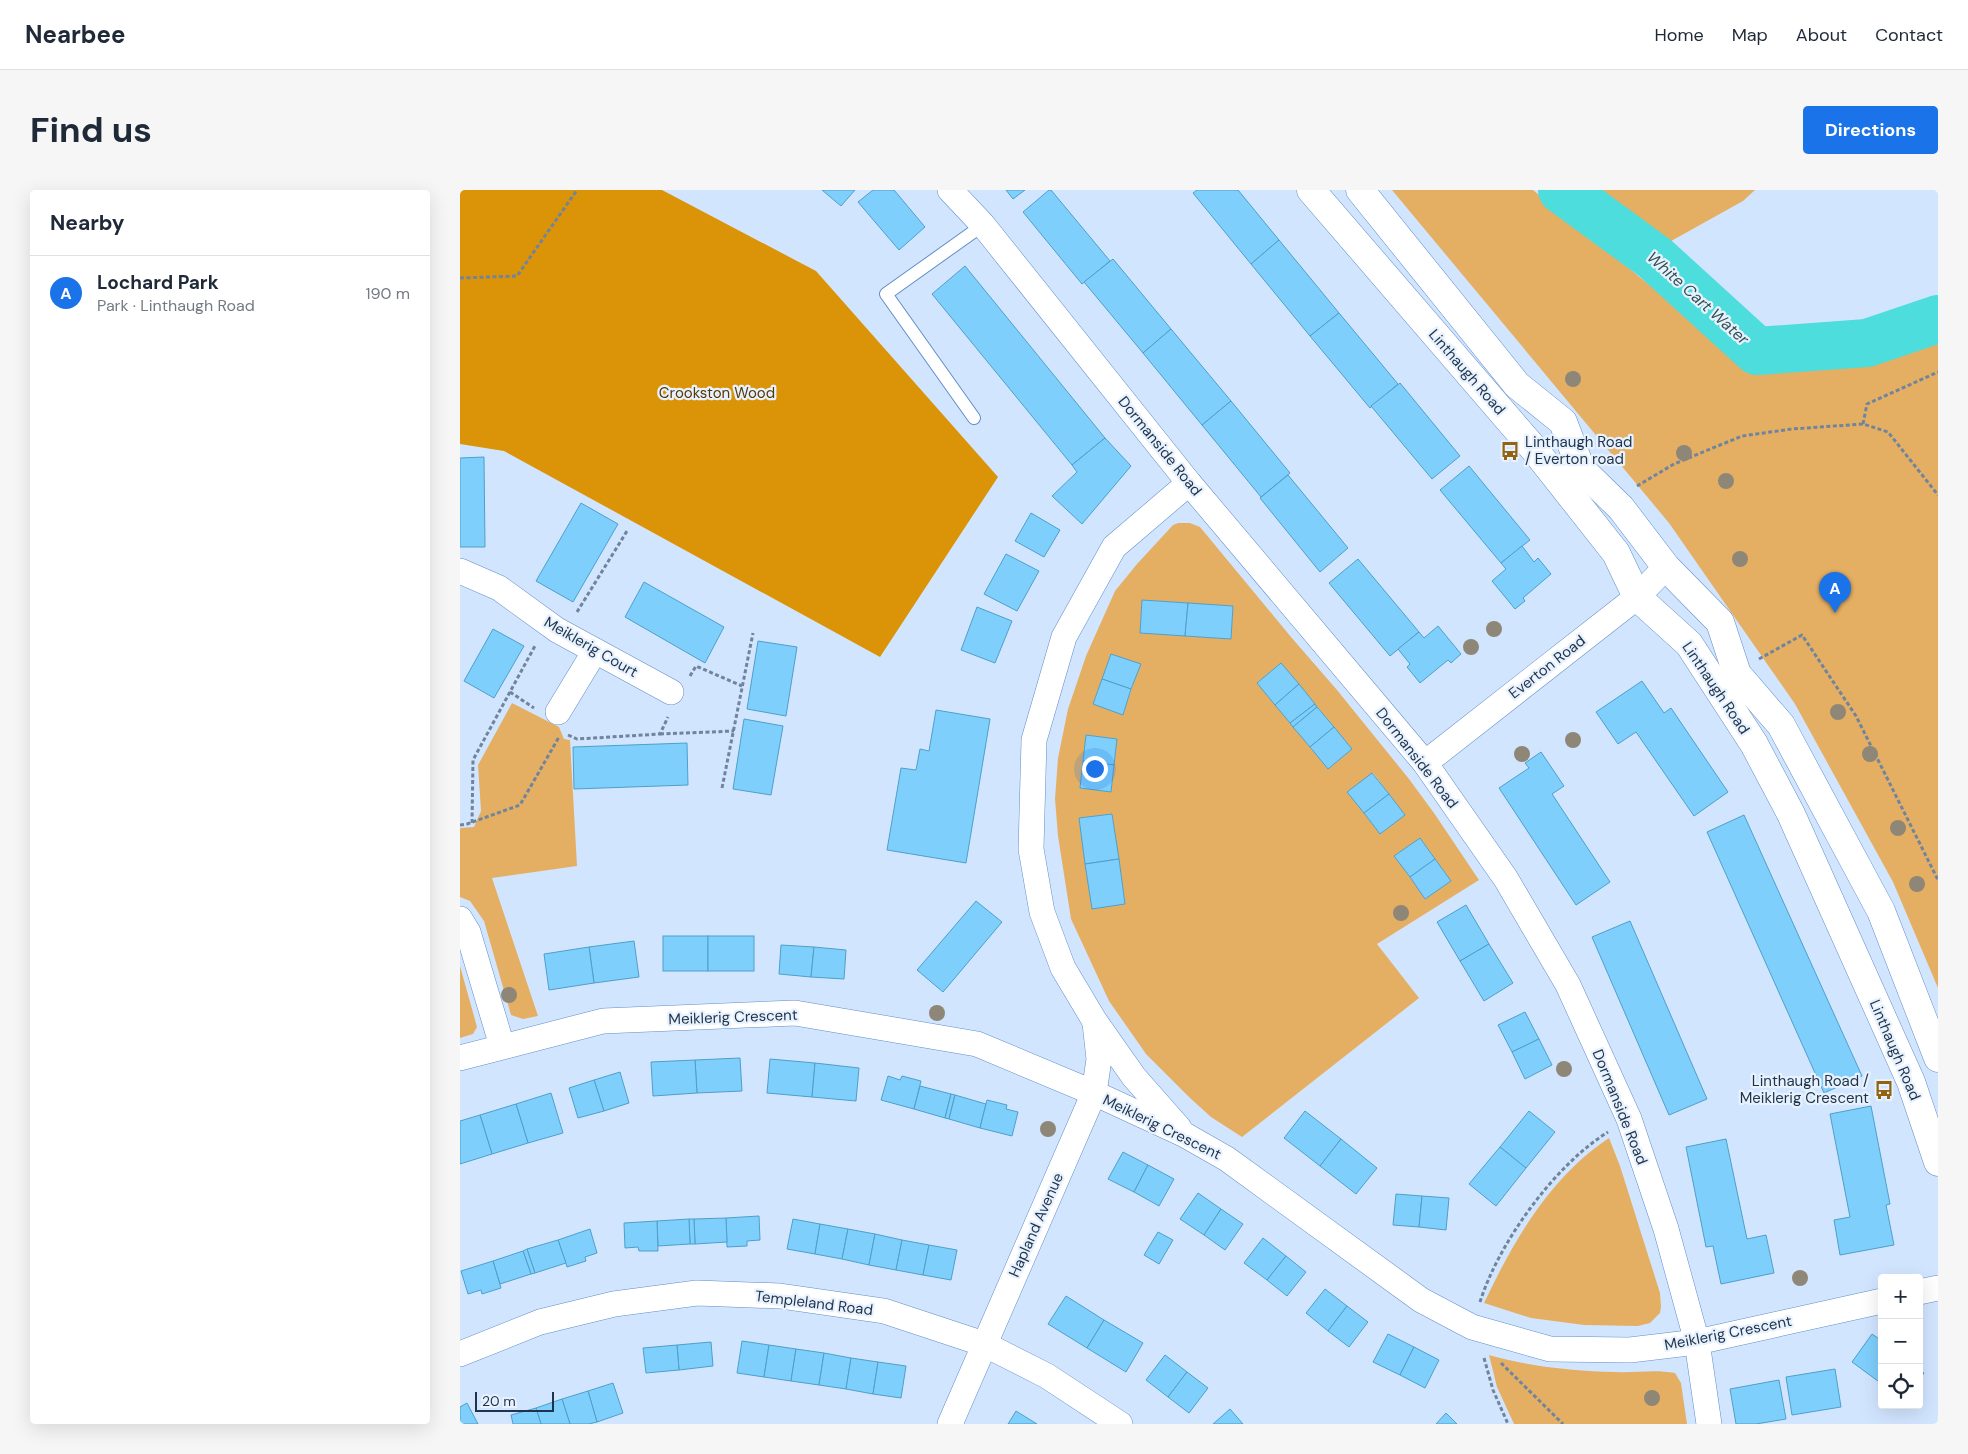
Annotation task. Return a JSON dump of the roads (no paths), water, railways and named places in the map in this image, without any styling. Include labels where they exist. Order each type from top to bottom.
[{"type":"street","name":"Dormanside Road","points":[[950,190],[983,225],[1189,483],[1425,763],[1506,879],[1568,985],[1628,1119],[1666,1229],[1697,1342],[1709,1424]]},
{"type":"street","name":"Linthaugh Road","points":[[1311,190],[1534,449],[1616,553],[1637,596],[1689,644],[1754,744],[1790,814],[1911,1082],[1938,1162]]},
{"type":"street","name":"Linthaugh Road","points":[[1360,190],[1517,385],[1563,422],[1581,469],[1621,508],[1666,567],[1720,622],[1737,674],[1781,725],[1881,911],[1938,1058]]},
{"type":"street","points":[[1185,1135],[1134,1077],[1094,1020],[1064,968],[1042,912],[1031,848],[1034,740],[1064,637],[1114,547],[1189,483]]},
{"type":"street","name":"Everton Road","points":[[1425,763],[1637,596],[1666,567]]},
{"type":"street","name":"Meiklerig Court","points":[[460,571],[499,588],[556,629],[671,692]]},
{"type":"street","points":[[558,712],[595,651]]},
{"type":"street","points":[[460,919],[468,932],[502,1046]]},
{"type":"street","name":"Meiklerig Crescent","points":[[460,1058],[603,1021],[795,1014],[977,1044],[1094,1093],[1185,1135],[1227,1159],[1422,1300],[1472,1327],[1550,1348],[1630,1350],[1697,1342],[1878,1302]]},
{"type":"street","name":"Hapland Avenue","points":[[950,1424],[1094,1093],[1099,1059],[1094,1020]]},
{"type":"street","points":[[1923,1291],[1938,1288]]},
{"type":"street","name":"Templeland Road","points":[[460,1354],[540,1322],[614,1304],[697,1293],[780,1296],[884,1311],[984,1344],[1048,1376],[1120,1424]]},
{"type":"lane","points":[[974,418],[886,294],[983,225]]},
{"type":"waterway","name":"White Cart Water","points":[[1562,190],[1655,258],[1757,351],[1867,343],[1938,319]]},
{"type":"place","name":"Linthaugh Road / Everton road","points":[[1510,451]]},
{"type":"place","name":"Lochard Park","points":[[1835,613]]},
{"type":"place","name":"Linthaugh Road / Meiklerig Crescent","points":[[1884,1090]]},
{"type":"park label","name":"Crookston Wood","points":[[717,393]]}]
